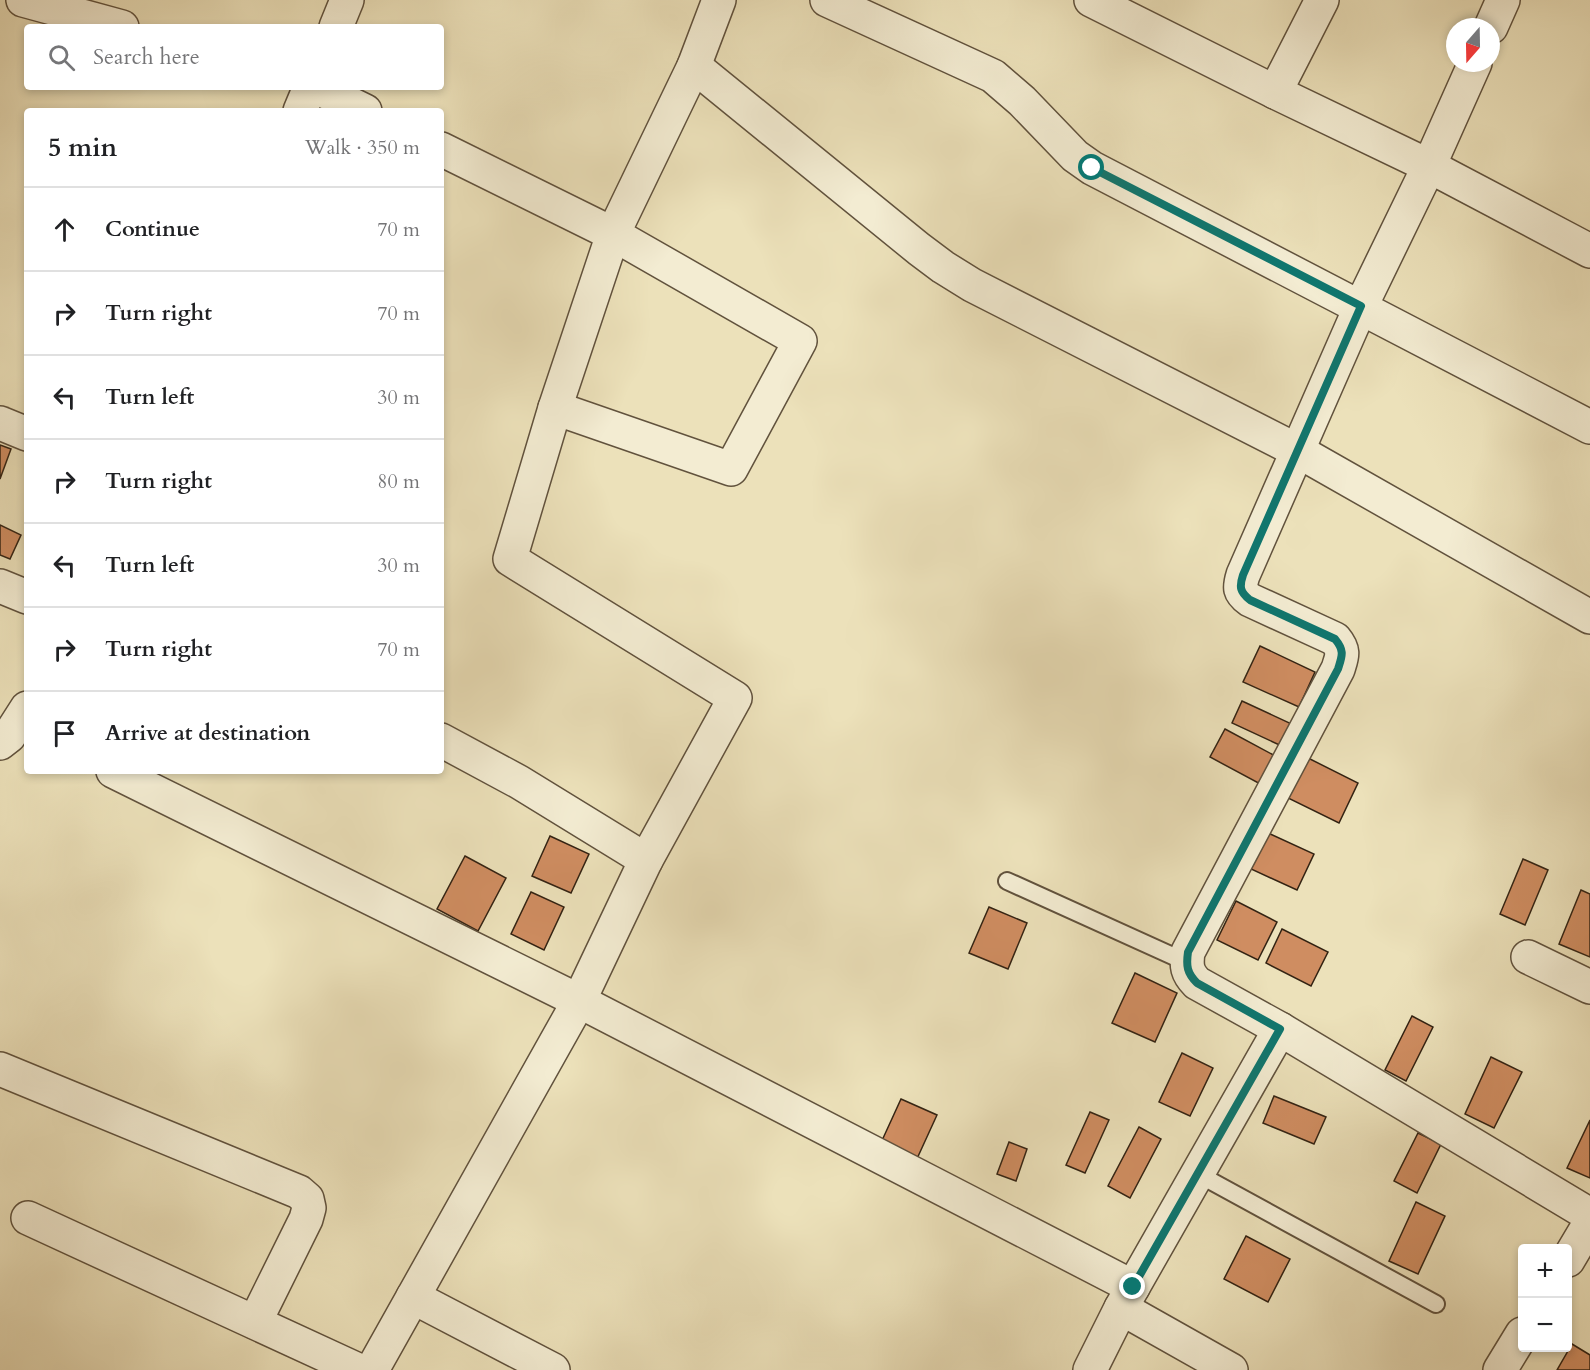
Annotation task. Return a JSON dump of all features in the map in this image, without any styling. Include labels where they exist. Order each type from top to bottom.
[{"type":"street","points":[[22,0],[111,24]]},
{"type":"street","points":[[337,24],[347,0]]},
{"type":"street","points":[[372,1370],[579,1001],[646,860],[735,698],[510,559],[555,408],[613,234],[694,66],[719,0]]},
{"type":"street","points":[[827,0],[993,75],[1022,101],[1075,156],[1092,168],[1590,427]]},
{"type":"street","points":[[1091,0],[1429,166],[1590,251]]},
{"type":"street","points":[[1275,92],[1322,0]]},
{"type":"street","points":[[1495,18],[1503,0]]},
{"type":"street","points":[[694,66],[943,267],[972,285],[1298,451],[1590,617]]},
{"type":"street","points":[[1471,72],[1429,166],[1361,306],[1243,575],[1240,586],[1243,595],[1335,639],[1341,646],[1342,657],[1338,669],[1188,952],[1186,962],[1190,975],[1197,983],[1280,1029],[1590,1215]]},
{"type":"street","points":[[301,108],[309,90]]},
{"type":"street","points":[[322,90],[358,108]]},
{"type":"street","points":[[444,150],[613,234],[800,342],[731,469],[555,408]]},
{"type":"street","points":[[0,423],[24,433]]},
{"type":"street","points":[[0,586],[24,596]]},
{"type":"street","points":[[444,743],[519,782],[646,860]]},
{"type":"street","points":[[119,774],[579,1001],[1127,1297],[1232,1370]]},
{"type":"street","points":[[1528,957],[1590,987]]},
{"type":"street","points":[[1090,1370],[1127,1297],[1280,1029]]},
{"type":"street","points":[[0,1069],[299,1192],[307,1198],[309,1208],[306,1219],[255,1322]]},
{"type":"street","points":[[28,1218],[358,1370]]},
{"type":"street","points":[[1572,1253],[1590,1223]]},
{"type":"street","points":[[413,1298],[553,1370]]},
{"type":"street","points":[[1500,1370],[1518,1341]]},
{"type":"lane","points":[[1006,881],[1186,962]]},
{"type":"lane","points":[[1198,1174],[1436,1304]]},
{"type":"building","points":[[0,445],[11,449],[0,479]]},
{"type":"building","points":[[0,525],[21,535],[10,559],[0,555]]},
{"type":"building","points":[[1260,646],[1315,672],[1299,707],[1243,682]]},
{"type":"building","points":[[1242,701],[1296,726],[1286,748],[1232,723]]},
{"type":"building","points":[[1225,729],[1279,758],[1264,786],[1210,757]]},
{"type":"building","points":[[1308,758],[1358,783],[1339,823],[1288,798]]},
{"type":"building","points":[[1268,833],[1314,854],[1297,890],[1251,869]]},
{"type":"building","points":[[550,836],[589,854],[571,893],[532,876]]},
{"type":"building","points":[[465,856],[506,878],[478,931],[437,909]]},
{"type":"building","points":[[1523,859],[1548,870],[1525,925],[1500,914]]},
{"type":"building","points":[[1581,890],[1590,894],[1590,957],[1559,944]]},
{"type":"building","points":[[531,892],[564,907],[544,950],[511,934]]},
{"type":"building","points":[[1236,901],[1277,922],[1258,960],[1217,940]]},
{"type":"building","points":[[989,907],[1027,923],[1008,969],[969,953]]},
{"type":"building","points":[[1282,929],[1328,952],[1311,986],[1266,963]]},
{"type":"building","points":[[1135,973],[1177,993],[1155,1042],[1112,1023]]},
{"type":"building","points":[[1412,1016],[1433,1027],[1406,1081],[1385,1070]]},
{"type":"building","points":[[1182,1053],[1213,1068],[1190,1116],[1159,1102]]},
{"type":"building","points":[[1491,1057],[1522,1072],[1494,1128],[1465,1114]]},
{"type":"building","points":[[1274,1096],[1326,1117],[1314,1144],[1263,1123]]},
{"type":"building","points":[[901,1099],[937,1115],[915,1163],[879,1147]]},
{"type":"building","points":[[1090,1112],[1109,1120],[1085,1173],[1066,1165]]},
{"type":"building","points":[[1590,1120],[1590,1178],[1567,1168]]},
{"type":"building","points":[[1139,1127],[1161,1139],[1130,1198],[1108,1186]]},
{"type":"building","points":[[1418,1133],[1441,1144],[1417,1193],[1394,1181]]},
{"type":"building","points":[[1009,1142],[1027,1149],[1016,1181],[997,1174]]},
{"type":"building","points":[[1416,1202],[1445,1216],[1418,1274],[1389,1261]]},
{"type":"building","points":[[1246,1236],[1290,1259],[1268,1302],[1224,1279]]},
{"type":"building","points":[[1572,1344],[1590,1355],[1590,1370],[1557,1370],[1567,1352],[1572,1352]]},
{"type":"route","points":[[1092,168],[1361,306],[1240,586],[1243,595],[1250,600],[1335,639],[1341,646],[1342,657],[1338,669],[1188,952],[1186,962],[1190,975],[1197,983],[1280,1029],[1133,1287]]}]
